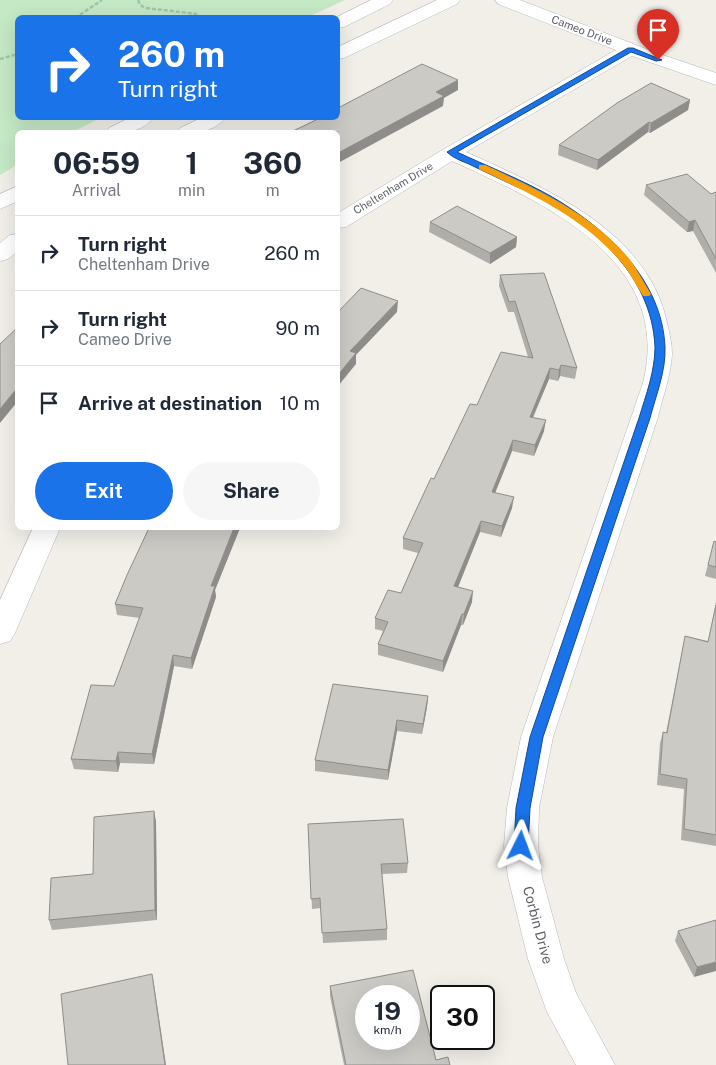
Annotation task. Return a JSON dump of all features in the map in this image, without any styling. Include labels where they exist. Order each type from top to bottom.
[{"type":"street","points":[[340,22],[384,0]]},
{"type":"street","points":[[340,53],[451,0]]},
{"type":"street","name":"Cameo Drive","points":[[504,0],[631,49],[716,79]]},
{"type":"street","name":"Cheltenham Drive","points":[[340,221],[451,152],[631,49]]},
{"type":"street","points":[[120,130],[140,120]]},
{"type":"street","points":[[191,130],[211,120]]},
{"type":"street","name":"Corbin Drive","points":[[451,152],[550,199],[596,230],[627,263],[650,301],[660,346],[659,365],[645,418],[537,737],[523,808],[521,846],[525,877],[546,959],[560,1000],[596,1065]]},
{"type":"street","points":[[0,203],[15,194]]},
{"type":"street","points":[[0,254],[15,242]]},
{"type":"street","points":[[0,633],[45,530]]},
{"type":"path","points":[[80,15],[102,0]]},
{"type":"path","points":[[138,0],[140,5],[146,8],[197,14],[193,15]]},
{"type":"path","points":[[0,59],[15,55]]},
{"type":"green space","points":[[0,0],[345,0],[312,15],[15,15],[15,120],[96,120],[77,130],[15,130],[15,166],[0,175]]},
{"type":"building","points":[[422,64],[458,80],[436,92],[444,96],[340,152],[340,130],[295,130],[316,120],[340,120],[340,107]]},
{"type":"building","points":[[651,83],[690,100],[651,123],[649,122],[598,160],[559,145],[617,103]]},
{"type":"building","points":[[687,174],[711,194],[716,192],[716,259],[695,220],[689,222],[646,185]]},
{"type":"building","points":[[457,206],[517,237],[490,253],[430,222]]},
{"type":"building","points":[[544,273],[577,368],[561,365],[559,370],[550,368],[530,417],[546,420],[535,445],[513,440],[492,492],[514,497],[502,526],[481,521],[454,586],[473,591],[443,661],[378,644],[388,622],[375,618],[388,590],[401,593],[423,543],[403,538],[431,478],[434,479],[470,404],[477,405],[501,352],[533,358],[515,301],[509,302],[500,275]]},
{"type":"building","points":[[361,288],[398,301],[350,351],[356,353],[340,373],[340,310]]},
{"type":"building","points":[[15,330],[15,391],[0,409],[0,344]]},
{"type":"building","points":[[148,530],[233,530],[211,586],[215,586],[191,658],[173,655],[152,754],[118,752],[116,761],[71,759],[91,685],[114,686],[143,608],[115,604]]},
{"type":"building","points":[[714,541],[716,542],[716,567],[708,565]]},
{"type":"building","points":[[716,605],[716,835],[684,829],[687,779],[660,774],[663,732],[667,733],[685,636],[708,642]]},
{"type":"building","points":[[333,684],[428,696],[423,724],[397,720],[388,770],[315,760]]},
{"type":"building","points":[[154,811],[155,910],[49,920],[51,878],[93,874],[94,817]]},
{"type":"building","points":[[403,819],[408,863],[381,864],[387,929],[322,933],[320,898],[311,899],[308,824]]},
{"type":"building","points":[[716,920],[716,962],[697,967],[678,931]]},
{"type":"building","points":[[413,970],[417,985],[355,985],[355,1050],[420,1050],[420,997],[430,1037],[430,1050],[433,1050],[436,1060],[448,1057],[450,1065],[346,1065],[330,986]]},
{"type":"building","points":[[152,974],[165,1065],[68,1065],[61,994]]},
{"type":"slow traffic","points":[[482,167],[550,199],[596,230],[627,263],[646,294]]},
{"type":"route","points":[[521,846],[523,808],[537,737],[603,537],[645,418],[659,365],[660,346],[650,301],[627,263],[596,230],[550,199],[451,152],[631,49],[658,60]]}]
